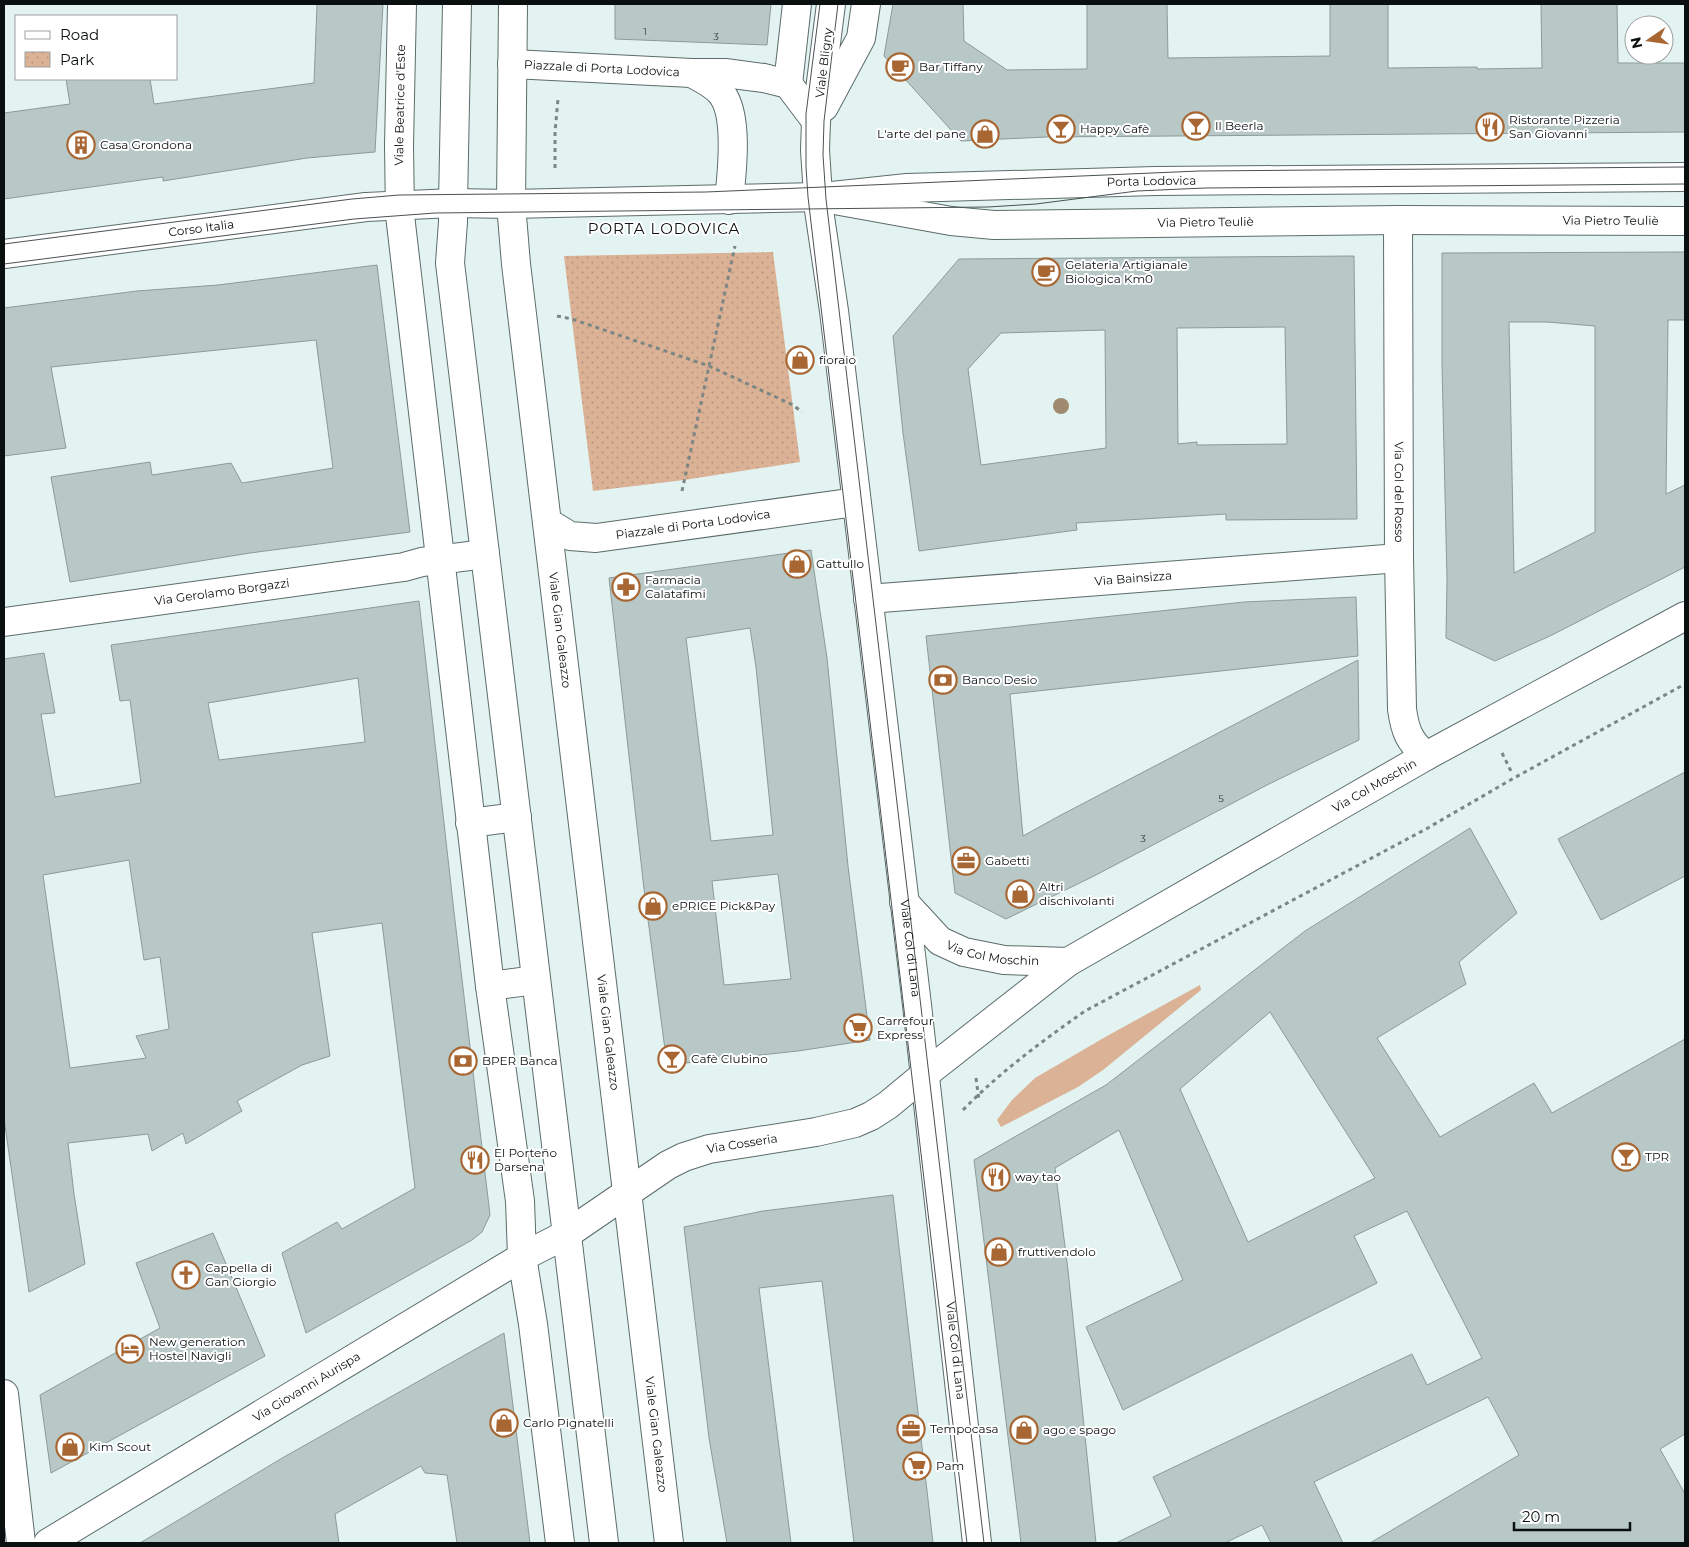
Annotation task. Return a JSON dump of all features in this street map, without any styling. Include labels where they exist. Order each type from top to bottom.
[{"type":"street","name":"Viale Beatrice d'Este","points":[[399,206],[402,4]]},
{"type":"street","points":[[457,4],[452,203],[454,222],[450,264],[604,1543]]},
{"type":"street","points":[[513,4],[512,204],[516,264],[546,522]]},
{"type":"street","name":"Viale Bligny","points":[[816,121],[831,4]]},
{"type":"street","points":[[856,502],[834,311],[818,197],[815,150],[816,121],[862,38],[866,4]]},
{"type":"street","points":[[795,17],[788,84],[816,121]]},
{"type":"street","name":"Piazzale di Porta Lodovica","points":[[512,64],[725,73],[764,78],[788,84]]},
{"type":"street","name":"Piazzale di Porta Lodovica","points":[[692,73],[721,93],[732,116],[728,200]]},
{"type":"street","name":"Porta Lodovica","points":[[818,197],[907,188],[1155,181],[1685,177]]},
{"type":"street","points":[[560,1543],[533,1324],[522,1257],[520,1201],[490,986],[470,823],[399,206],[452,203],[512,204],[818,197]]},
{"type":"street","name":"Via Pietro Teuliè","points":[[818,197],[951,221],[994,225],[1398,220],[1685,221]]},
{"type":"street","name":"Corso Italia","points":[[4,254],[366,208],[399,206]]},
{"type":"street","name":"Via Col del Rosso","points":[[1398,220],[1399,558],[1402,709],[1404,727],[1416,747],[1426,756]]},
{"type":"street","name":"Piazzale di Porta Lodovica","points":[[546,522],[570,536],[596,538],[856,502]]},
{"type":"street","name":"Viale Col di Lana","points":[[856,502],[925,1074],[977,1543]]},
{"type":"street","name":"Viale Gian Galeazzo","points":[[546,522],[669,1543]]},
{"type":"street","points":[[440,560],[485,554]]},
{"type":"street","name":"Via Bainsizza","points":[[868,599],[1399,558]]},
{"type":"street","name":"Via Gerolamo Borgazzi","points":[[4,622],[404,568],[422,562],[440,560]]},
{"type":"street","name":"Via Col Moschin","points":[[925,1074],[1068,962],[1426,756],[1685,616]]},
{"type":"street","points":[[470,823],[517,817]]},
{"type":"street","name":"Via Col Moschin","points":[[904,902],[940,941],[964,952],[1004,960],[1068,962]]},
{"type":"street","points":[[490,986],[536,980]]},
{"type":"street","name":"Via Cosseria","points":[[567,1234],[668,1165],[684,1157],[709,1149],[816,1132],[855,1122],[871,1116],[925,1074]]},
{"type":"street","name":"Via Giovanni Aurispa","points":[[48,1543],[522,1257],[567,1234]]},
{"type":"street","points":[[4,1394],[21,1543]]},
{"type":"path","points":[[555,168],[558,96]]},
{"type":"path","points":[[682,491],[735,246]]},
{"type":"path","points":[[557,316],[709,366],[793,405],[802,412]]},
{"type":"path","points":[[932,1140],[978,1095],[1032,1048],[1085,1011],[1426,829],[1514,778],[1685,684]]},
{"type":"path","points":[[975,1073],[978,1100]]},
{"type":"green space","points":[[773,252],[800,462],[684,480],[593,491],[564,256]]},
{"type":"green space","points":[[1200,985],[1201,990],[1103,1070],[1078,1087],[1001,1127],[997,1120],[1012,1100],[1035,1078]]},
{"type":"building","points":[[317,4],[383,4],[375,152],[307,158],[163,181],[163,177],[4,199],[4,113],[70,104],[66,80],[150,80],[154,104],[314,83]]},
{"type":"building","points":[[615,4],[771,4],[767,45],[615,39]]},
{"type":"building","points":[[893,4],[963,4],[964,41],[1007,70],[1087,69],[1087,4],[1167,4],[1168,58],[1330,56],[1330,4],[1388,4],[1388,68],[1542,68],[1541,4],[1617,4],[1618,63],[1624,63],[1624,65],[1674,65],[1674,63],[1685,63],[1685,132],[1046,137],[961,141],[884,56]]},
{"type":"building","points":[[1685,252],[1685,320],[1668,320],[1666,494],[1685,485],[1685,567],[1552,635],[1495,661],[1446,638],[1447,579],[1442,365],[1442,253]],"holes":[[[1509,322],[1547,322],[1595,326],[1595,532],[1514,573]]]},
{"type":"building","points":[[1354,256],[1357,519],[1226,520],[1226,514],[1076,523],[1077,530],[919,551],[903,433],[893,336],[959,259]],"holes":[[[1285,327],[1287,444],[1197,445],[1197,442],[1178,444],[1177,328]],[[1105,330],[1106,448],[981,465],[968,369],[1001,333]]]},
{"type":"building","points":[[377,265],[410,532],[250,553],[70,582],[51,477],[150,462],[152,475],[231,463],[242,483],[333,468],[316,340],[51,367],[66,448],[4,456],[4,308],[137,291],[218,285]]},
{"type":"building","points":[[811,550],[827,658],[848,866],[870,1040],[798,1051],[667,1065],[644,889],[609,578]],"holes":[[[750,628],[756,667],[773,835],[711,841],[686,638]],[[778,874],[791,979],[724,985],[712,881]]]},
{"type":"building","points":[[1356,597],[1358,656],[1010,694],[1023,836],[1358,660],[1359,740],[1006,919],[955,893],[926,636],[1244,602]]},
{"type":"building","points":[[419,601],[490,1215],[482,1232],[472,1240],[306,1333],[282,1253],[337,1222],[342,1229],[415,1188],[382,923],[312,933],[330,1056],[302,1065],[237,1101],[242,1111],[186,1144],[183,1133],[152,1151],[148,1134],[68,1143],[85,1264],[29,1292],[4,1119],[4,659],[44,653],[55,713],[41,714],[55,797],[141,783],[130,700],[120,701],[111,645]],"holes":[[[358,678],[365,742],[219,760],[208,703]],[[129,860],[144,960],[160,957],[169,1029],[136,1036],[146,1058],[70,1068],[43,875]]]},
{"type":"building","points":[[1685,772],[1685,876],[1601,920],[1558,839]]},
{"type":"building","points":[[1470,828],[1517,913],[1459,962],[1466,984],[1377,1038],[1440,1137],[1534,1083],[1552,1113],[1685,1039],[1685,1434],[1660,1449],[1685,1494],[1685,1543],[1370,1543],[1519,1455],[1488,1397],[1314,1482],[1343,1543],[1271,1543],[1262,1525],[1225,1543],[1116,1543],[1171,1516],[1153,1477],[1412,1354],[1427,1385],[1482,1358],[1407,1211],[1354,1236],[1377,1283],[1123,1410],[1086,1327],[1183,1280],[1119,1130],[1055,1168],[1068,1270],[1096,1543],[1021,1543],[974,1160],[1106,1085],[1305,931]],"holes":[[[1270,1012],[1375,1178],[1248,1242],[1180,1089]]]},
{"type":"building","points":[[893,1195],[933,1543],[854,1543],[822,1281],[759,1288],[791,1543],[727,1543],[709,1438],[684,1227],[763,1211]]},
{"type":"building","points":[[213,1233],[265,1356],[51,1473],[40,1395],[160,1328],[136,1263]]},
{"type":"building","points":[[504,1333],[530,1543],[457,1543],[447,1475],[425,1473],[421,1466],[335,1514],[339,1543],[140,1543],[284,1457]]},
{"type":"tram line","points":[[820,4],[806,114],[808,197],[967,1543]]},
{"type":"tram line","points":[[838,4],[824,121],[823,155],[826,199],[984,1543]]},
{"type":"tram line","points":[[4,244],[352,199],[399,195],[706,192],[1199,171],[1685,167]]},
{"type":"tram line","points":[[4,264],[354,219],[435,213],[988,207],[1036,204],[1137,191],[1205,188],[1685,184]]},
{"type":"place","name":"Bar Tiffany","points":[[900,67]]},
{"type":"place","name":"Il Beerla","points":[[1196,126]]},
{"type":"place","name":"Ristorante Pizzeria San Giovanni","points":[[1490,127]]},
{"type":"place","name":"Happy Cafè","points":[[1061,129]]},
{"type":"place","name":"L'arte del pane","points":[[985,134]]},
{"type":"place","name":"Casa Grondona","points":[[81,145]]},
{"type":"place","name":"Gelateria Artigianale Biologica Km0","points":[[1046,272]]},
{"type":"place","name":"fioraio","points":[[800,360]]},
{"type":"place","name":"Gattullo","points":[[797,564]]},
{"type":"place","name":"Farmacia Calatafimi","points":[[626,587]]},
{"type":"place","name":"Banco Desio","points":[[943,680]]},
{"type":"place","name":"Gabetti","points":[[966,861]]},
{"type":"place","name":"Altri dischivolanti","points":[[1020,894]]},
{"type":"place","name":"ePRICE Pick&Pay","points":[[653,906]]},
{"type":"place","name":"Carrefour Express","points":[[858,1028]]},
{"type":"place","name":"Cafè Clubino","points":[[672,1059]]},
{"type":"place","name":"BPER Banca","points":[[463,1061]]},
{"type":"place","name":"TPR","points":[[1626,1157]]},
{"type":"place","name":"El Porteño Darsena","points":[[475,1160]]},
{"type":"place","name":"way tao","points":[[996,1177]]},
{"type":"place","name":"fruttivendolo","points":[[999,1252]]},
{"type":"place","name":"Cappella di Gan Giorgio","points":[[186,1275]]},
{"type":"place","name":"New generation Hostel Navigli","points":[[130,1349]]},
{"type":"place","name":"Carlo Pignatelli","points":[[504,1423]]},
{"type":"place","name":"Tempocasa","points":[[911,1429]]},
{"type":"place","name":"ago e spago","points":[[1024,1430]]},
{"type":"place","name":"Kim Scout","points":[[70,1447]]},
{"type":"place","name":"Pam","points":[[917,1466]]},
{"type":"district","name":"PORTA LODOVICA","points":[[664,229]]}]
